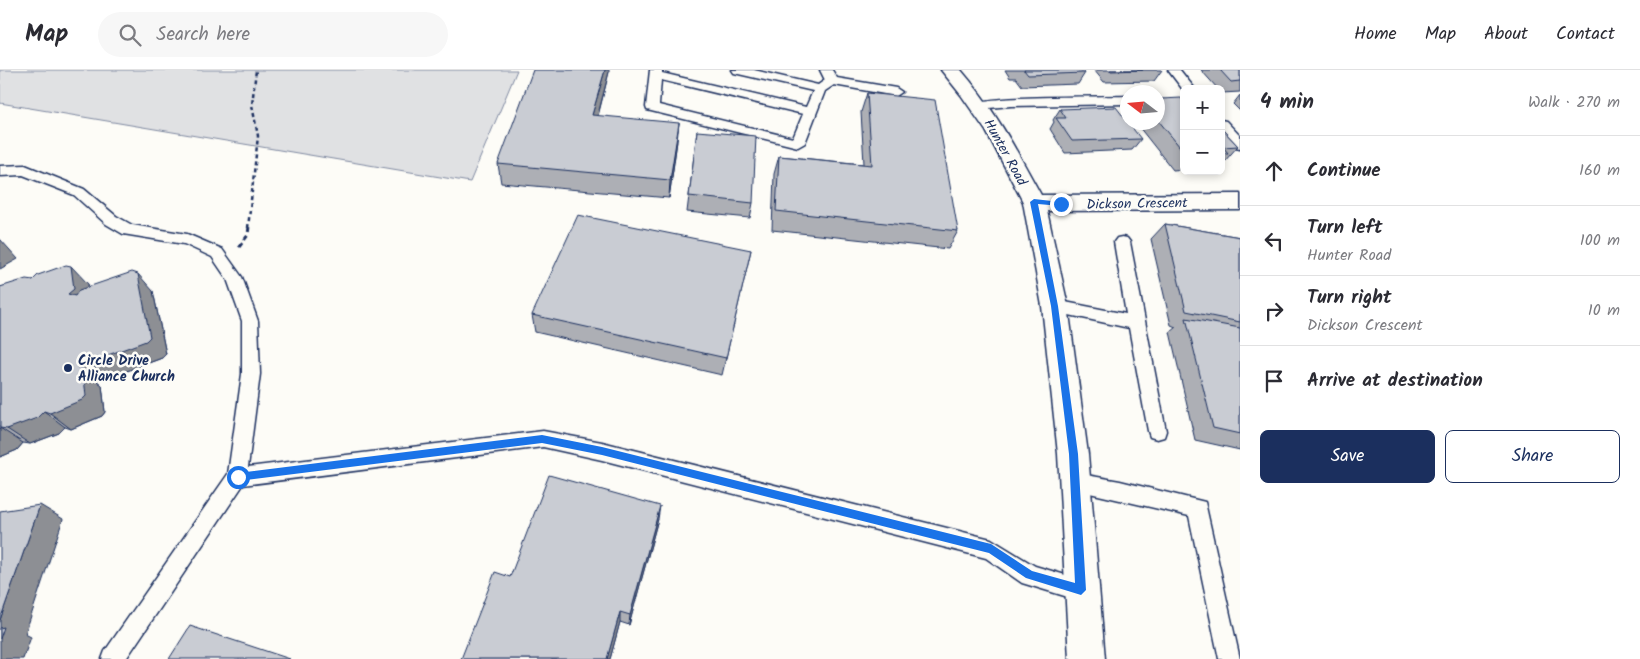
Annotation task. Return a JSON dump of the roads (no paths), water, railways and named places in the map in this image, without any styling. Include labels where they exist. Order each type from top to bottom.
[{"type":"street","name":"Hunter Road","points":[[951,70],[996,131],[1034,202],[1055,306],[1075,482],[1087,659]]},
{"type":"street","name":"Dickson Crescent","points":[[1034,202],[1061,204],[1240,202]]},
{"type":"lane","points":[[738,70],[820,88]]},
{"type":"lane","points":[[1174,70],[1186,85]]},
{"type":"lane","points":[[811,112],[656,73],[652,107],[798,144],[811,112],[820,88],[829,76],[896,92]]},
{"type":"lane","points":[[978,105],[1011,102],[1120,100]]},
{"type":"lane","points":[[1225,128],[1240,144]]},
{"type":"lane","points":[[0,170],[25,170],[79,192],[111,220],[128,230],[187,239],[217,253],[234,278],[250,321],[251,374],[238,477],[113,659]]},
{"type":"lane","points":[[1122,242],[1157,431]]},
{"type":"lane","points":[[1055,306],[1136,323]]},
{"type":"lane","points":[[238,477],[542,439],[602,451],[991,549],[1030,575],[1081,590]]},
{"type":"lane","points":[[1075,482],[1120,490],[1198,510],[1230,659]]},
{"type":"place","name":"Circle Drive Alliance Church","points":[[68,368]]}]
